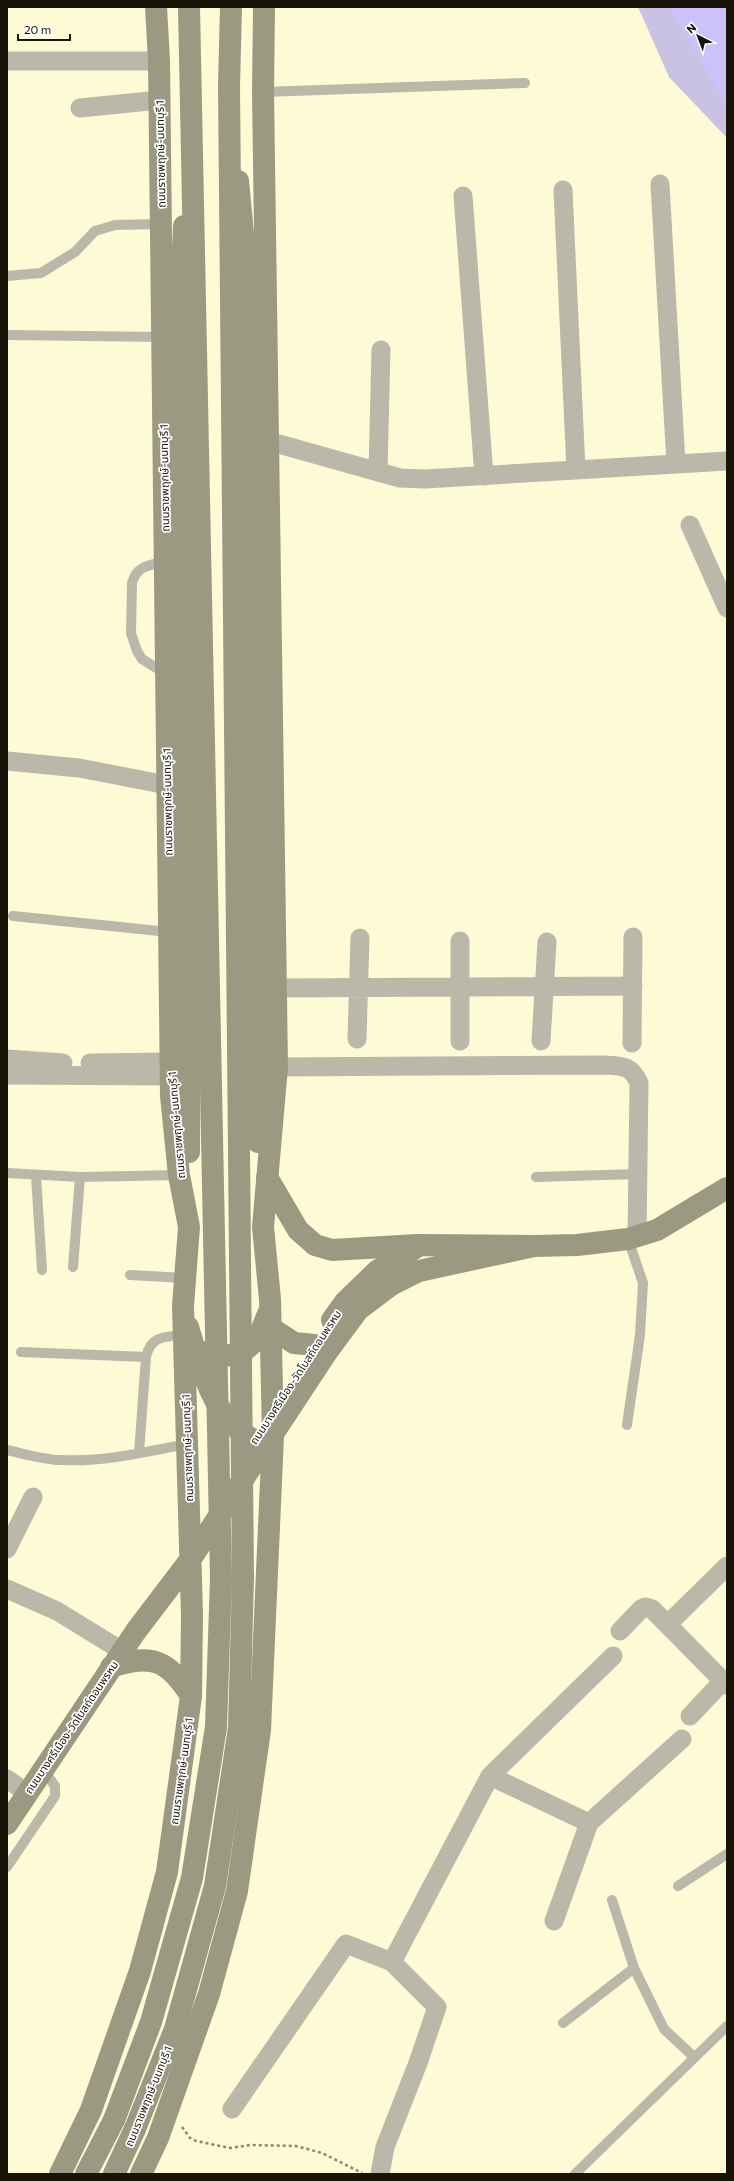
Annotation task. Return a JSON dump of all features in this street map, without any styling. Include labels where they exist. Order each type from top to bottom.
[{"type":"main road","name":"ถนนราชพฤกษ์-นนทบุรี 1","points":[[60,2174],[91,2110],[140,1971],[167,1872],[191,1696],[191,1597],[187,1444],[190,1343],[184,1313],[189,1227],[179,1175],[171,1096],[170,1069],[160,100],[156,7]]},
{"type":"main road","name":"ถนนราชพฤกษ์-นนทบุรี 1","points":[[86,2174],[114,2120],[151,2022],[192,1878],[216,1720],[221,1570],[189,7]]},
{"type":"main road","name":"ถนนราชพฤกษ์-นนทบุรี 1","points":[[114,2174],[135,2129],[175,2029],[215,1886],[239,1728],[243,1578],[229,86],[231,7]]},
{"type":"main road","name":"ถนนราชพฤกษ์-นนทบุรี 1","points":[[142,2174],[158,2138],[209,1994],[236,1891],[260,1730],[266,1601],[263,1438],[272,1412],[270,1320],[263,1227],[277,1067],[263,92],[264,7]]},
{"type":"main road","points":[[229,86],[249,297],[258,923],[256,1122],[263,1227]]},
{"type":"main road","points":[[189,1227],[190,924],[180,324],[191,89]]},
{"type":"main road","points":[[267,1177],[298,1230],[315,1245],[332,1250],[420,1245]]},
{"type":"main road","name":"ถนนบางศรีเมือง-วัดโบสถ์ดอนพรหม","points":[[272,1412],[314,1345],[345,1302],[377,1271],[420,1245],[577,1245],[632,1238],[657,1230],[727,1188]]},
{"type":"main road","name":"ถนนบางศรีเมือง-วัดโบสถ์ดอนพรหม","points":[[136,1631],[190,1535],[358,1310],[391,1284],[419,1271],[534,1246]]},
{"type":"main road","points":[[190,1343],[218,1357],[238,1354],[257,1338],[270,1320],[294,1343],[314,1345]]},
{"type":"main road","points":[[190,1343],[206,1383],[224,1417],[263,1438]]},
{"type":"main road","name":"ถนนบางศรีเมือง-วัดโบสถ์ดอนพรหม","points":[[7,1824],[136,1631],[190,1560],[263,1438]]},
{"type":"main road","points":[[191,1597],[210,1584],[232,1579],[248,1585],[266,1601]]},
{"type":"main road","points":[[117,1659],[130,1661],[150,1660],[165,1665],[180,1680],[191,1696]]},
{"type":"street","points":[[7,61],[159,61]]},
{"type":"street","points":[[80,108],[160,100]]},
{"type":"street","points":[[660,184],[676,464]]},
{"type":"street","points":[[563,190],[576,470]]},
{"type":"street","points":[[463,196],[484,476]]},
{"type":"street","points":[[378,471],[381,350]]},
{"type":"street","points":[[268,441],[400,478],[426,479],[484,476],[727,461]]},
{"type":"street","points":[[690,525],[720,575],[727,608]]},
{"type":"street","points":[[7,762],[79,768],[167,785]]},
{"type":"street","points":[[632,1043],[633,937]]},
{"type":"street","points":[[357,1039],[360,988],[360,938]]},
{"type":"street","points":[[460,941],[460,1041]]},
{"type":"street","points":[[541,1041],[547,942]]},
{"type":"street","points":[[277,988],[632,986]]},
{"type":"street","points":[[7,1059],[60,1064],[170,1069]]},
{"type":"street","points":[[277,1067],[604,1065],[624,1067],[634,1072],[639,1083],[638,1174],[632,1238]]},
{"type":"street","points":[[7,1075],[170,1069]]},
{"type":"street","points":[[7,1549],[33,1497]]},
{"type":"street","points":[[668,1624],[727,1566]]},
{"type":"street","points":[[7,1589],[57,1611],[117,1659]]},
{"type":"street","points":[[620,1631],[641,1609],[645,1607],[652,1609],[725,1683],[690,1716]]},
{"type":"street","points":[[392,1962],[490,1776],[613,1656]]},
{"type":"street","points":[[554,1921],[589,1823],[682,1739]]},
{"type":"street","points":[[490,1776],[589,1823]]},
{"type":"street","points":[[7,1779],[27,1793]]},
{"type":"street","points":[[232,2109],[346,1944],[392,1962],[437,2007],[418,2063],[385,2147],[382,2166]]},
{"type":"lane","points":[[263,92],[525,84]]},
{"type":"lane","points":[[7,276],[41,273],[75,252],[95,231],[115,226],[161,224]]},
{"type":"lane","points":[[7,335],[162,337]]},
{"type":"lane","points":[[165,561],[140,569],[134,575],[132,583],[131,633],[142,659],[166,674]]},
{"type":"lane","points":[[13,916],[169,932]]},
{"type":"lane","points":[[7,1173],[36,1176],[80,1177],[179,1175]]},
{"type":"lane","points":[[536,1177],[638,1174]]},
{"type":"lane","points":[[36,1176],[42,1270]]},
{"type":"lane","points":[[73,1267],[80,1177]]},
{"type":"lane","points":[[627,1425],[640,1335],[643,1284],[632,1238]]},
{"type":"lane","points":[[130,1275],[185,1278]]},
{"type":"lane","points":[[139,1453],[148,1346],[157,1338],[190,1343]]},
{"type":"lane","points":[[21,1352],[146,1357]]},
{"type":"lane","points":[[7,1450],[60,1460],[118,1458],[187,1444]]},
{"type":"lane","points":[[7,1867],[55,1796],[55,1786],[44,1769]]},
{"type":"lane","points":[[678,1886],[727,1854]]},
{"type":"lane","points":[[612,1900],[634,1968],[664,2029],[694,2057]]},
{"type":"lane","points":[[563,2023],[634,1968]]},
{"type":"lane","points":[[575,2174],[727,2026]]},
{"type":"path","points":[[180,2123],[190,2138],[196,2141],[230,2148],[257,2145],[296,2146],[322,2153],[364,2174]]},
{"type":"shaded area","points":[[638,7],[727,7],[727,138],[669,77]]},
{"type":"shaded area","points":[[669,7],[727,7],[727,106]]}]
